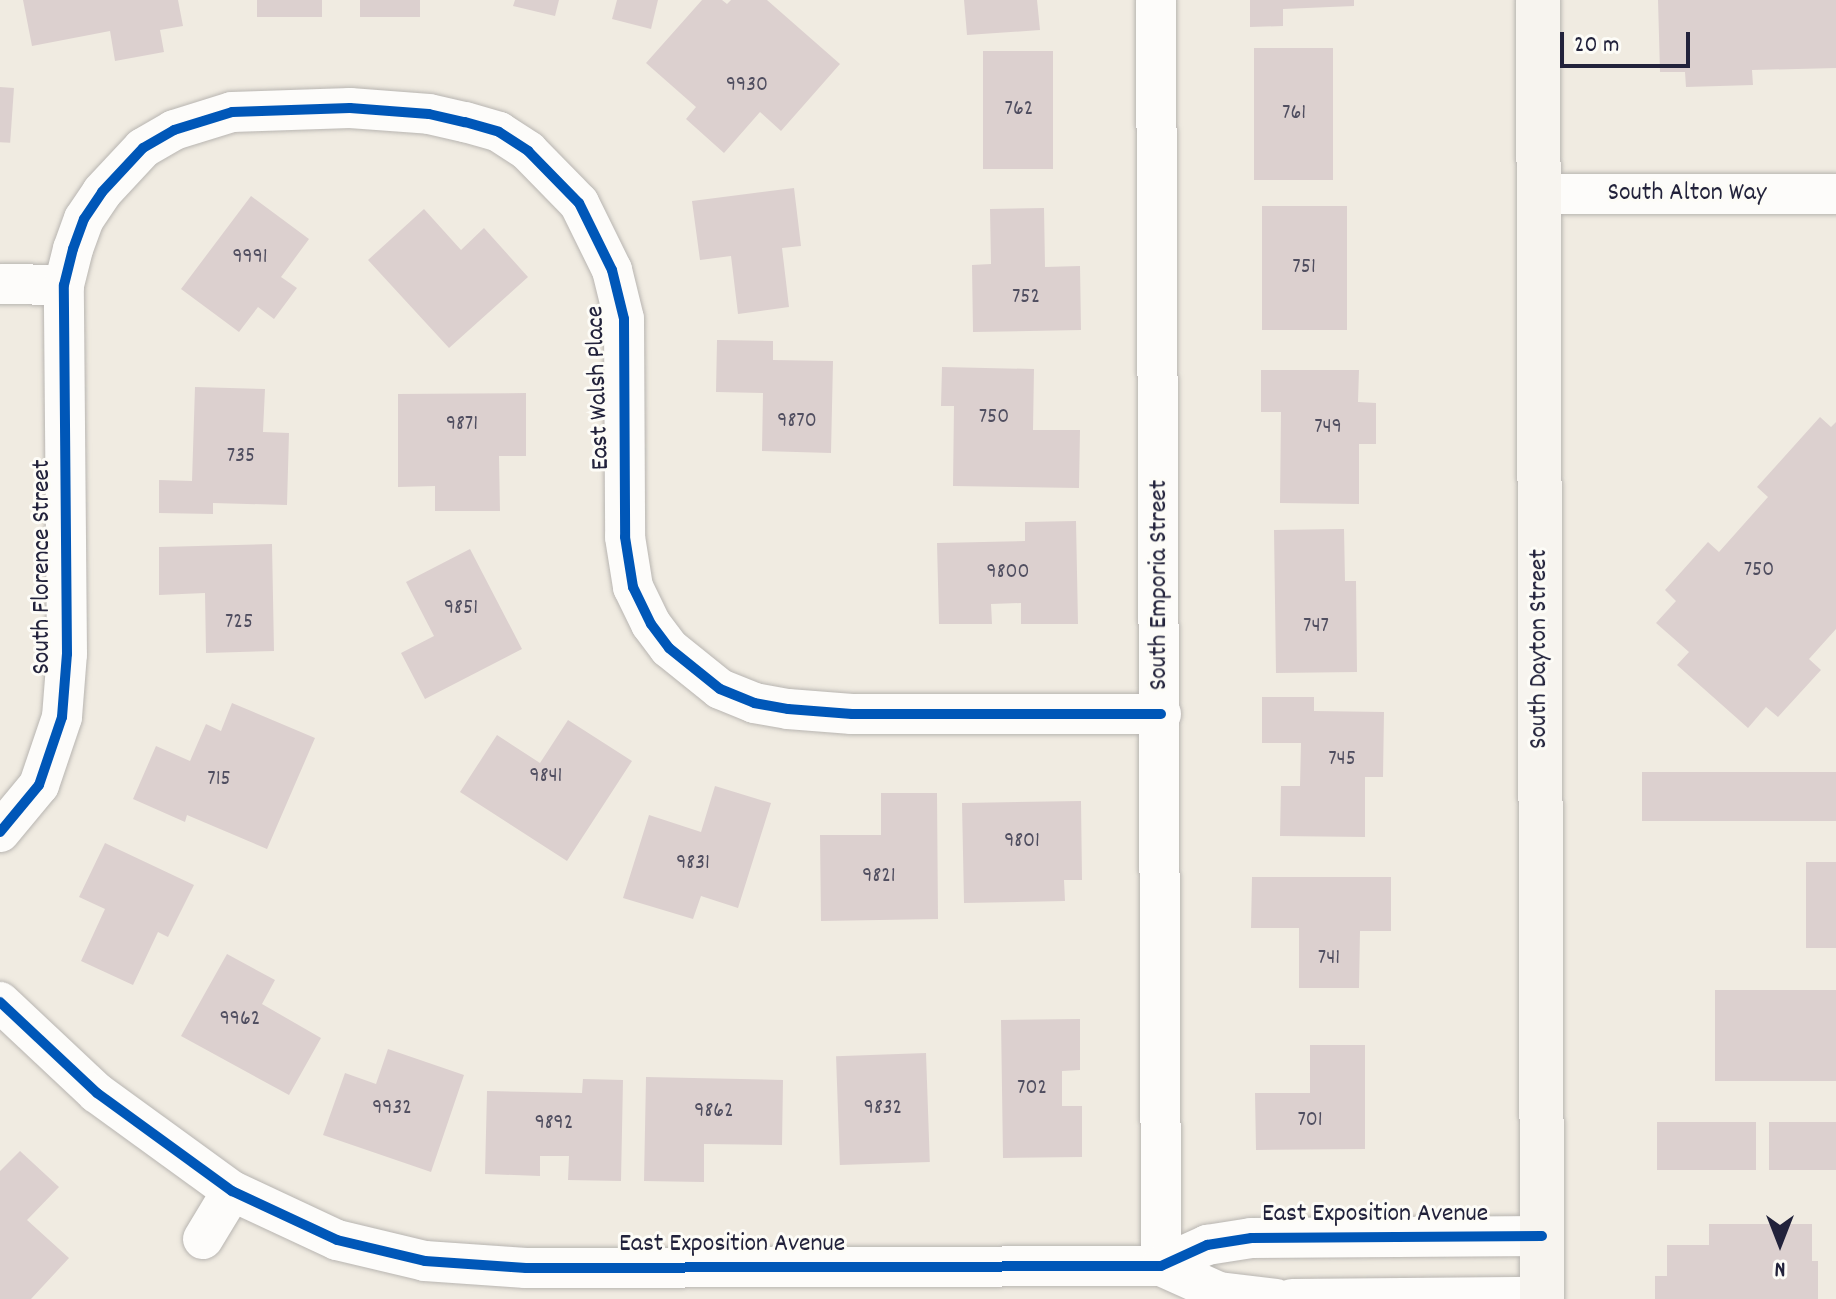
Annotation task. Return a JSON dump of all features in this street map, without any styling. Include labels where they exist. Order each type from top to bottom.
[{"type":"street","name":"South Emporia Street","points":[[1156,0],[1161,1266]]},
{"type":"street","name":"South Dayton Street","points":[[1538,0],[1542,1298]]},
{"type":"street","name":"East Walsh Place","points":[[64,285],[84,219],[102,192],[143,148],[174,130],[232,112],[350,108],[429,114],[499,132],[528,151],[579,203],[612,270],[624,319],[626,355],[626,562],[633,587],[651,624],[669,648],[720,689],[754,703],[788,709],[852,714],[1161,714]]},
{"type":"street","name":"South Alton Way","points":[[1539,194],[1836,194]]},
{"type":"street","points":[[0,284],[64,285]]},
{"type":"street","name":"South Florence Street","points":[[0,832],[39,785],[58,733],[64,695],[67,654],[64,285]]},
{"type":"street","name":"East Exposition Avenue","points":[[0,1002],[97,1093],[232,1191],[359,1247],[459,1264],[526,1268],[1161,1266],[1219,1292],[1276,1299]]},
{"type":"street","points":[[203,1239],[232,1191]]},
{"type":"street","name":"East Exposition Avenue","points":[[1161,1266],[1207,1245],[1251,1238],[1542,1236]]},
{"type":"street","points":[[1292,1299],[1542,1298]]},
{"type":"building","points":[[23,0],[178,0],[183,26],[160,30],[164,52],[115,61],[110,31],[32,46]]},
{"type":"building","points":[[257,0],[322,0],[322,17],[257,17]]},
{"type":"building","points":[[360,0],[420,0],[420,17],[360,17]]},
{"type":"building","points":[[515,0],[559,0],[555,16],[513,6]]},
{"type":"building","points":[[617,0],[658,0],[651,29],[612,19]]},
{"type":"building","points":[[702,0],[722,0],[727,4],[731,0],[767,0],[840,64],[781,131],[760,112],[724,153],[686,119],[696,107],[646,63]]},
{"type":"building","points":[[964,0],[1037,0],[1040,30],[967,35]]},
{"type":"building","points":[[1250,0],[1354,0],[1354,6],[1283,9],[1283,26],[1250,27]]},
{"type":"building","points":[[1658,0],[1836,0],[1836,68],[1752,70],[1753,85],[1686,87],[1685,72],[1660,72]]},
{"type":"building","points":[[1254,48],[1333,48],[1333,180],[1254,180]]},
{"type":"building","points":[[983,51],[1053,51],[1053,169],[983,169]]},
{"type":"building","points":[[0,87],[14,88],[10,143],[0,142]]},
{"type":"building","points":[[794,188],[801,246],[782,248],[789,307],[738,314],[731,256],[700,260],[692,201]]},
{"type":"building","points":[[251,196],[309,239],[281,277],[297,288],[274,319],[258,307],[239,332],[181,289]]},
{"type":"building","points":[[1262,206],[1347,206],[1347,330],[1262,330]]},
{"type":"building","points":[[1044,208],[1045,267],[1080,266],[1081,330],[973,332],[972,265],[991,264],[990,209]]},
{"type":"building","points":[[424,209],[461,250],[484,228],[528,277],[449,348],[368,260]]},
{"type":"building","points":[[717,340],[773,341],[773,360],[833,361],[831,453],[762,451],[763,393],[716,392]]},
{"type":"building","points":[[942,367],[1034,369],[1033,430],[1080,430],[1079,488],[953,486],[954,406],[941,406]]},
{"type":"building","points":[[1261,370],[1359,370],[1358,402],[1376,403],[1376,444],[1359,444],[1359,504],[1280,503],[1281,412],[1261,412]]},
{"type":"building","points":[[195,387],[265,389],[263,432],[289,433],[287,505],[213,503],[213,514],[159,513],[159,480],[192,481]]},
{"type":"building","points":[[526,393],[526,456],[499,456],[500,511],[435,511],[435,486],[398,487],[398,394]]},
{"type":"building","points":[[1820,417],[1831,427],[1836,422],[1836,629],[1809,659],[1821,670],[1778,717],[1766,707],[1748,728],[1677,665],[1689,652],[1656,623],[1676,601],[1665,590],[1708,542],[1719,552],[1768,497],[1757,487]]},
{"type":"building","points":[[1076,521],[1078,624],[1021,624],[1021,603],[991,604],[992,624],[939,624],[937,543],[1025,541],[1025,522]]},
{"type":"building","points":[[1344,529],[1345,581],[1356,581],[1357,672],[1276,673],[1274,530]]},
{"type":"building","points":[[272,544],[274,651],[206,653],[205,593],[159,595],[159,547]]},
{"type":"building","points":[[470,549],[522,649],[425,699],[401,653],[434,636],[406,582]]},
{"type":"building","points":[[1262,697],[1314,697],[1314,711],[1384,712],[1383,777],[1365,777],[1365,837],[1280,836],[1281,786],[1300,786],[1301,743],[1262,743]]},
{"type":"building","points":[[232,703],[315,738],[267,849],[187,815],[185,822],[133,799],[156,746],[190,761],[206,724],[221,731]]},
{"type":"building","points":[[568,720],[632,761],[567,861],[460,792],[497,735],[540,763]]},
{"type":"building","points":[[1642,772],[1836,772],[1836,821],[1642,821]]},
{"type":"building","points":[[715,786],[771,803],[738,908],[701,896],[693,919],[623,898],[649,815],[701,832]]},
{"type":"building","points":[[881,793],[937,793],[938,919],[821,921],[820,835],[881,835]]},
{"type":"building","points":[[1081,801],[1082,880],[1064,880],[1065,901],[964,903],[962,803]]},
{"type":"building","points":[[105,843],[194,885],[168,937],[158,932],[133,985],[81,961],[105,909],[79,897]]},
{"type":"building","points":[[1806,862],[1836,862],[1836,948],[1806,948]]},
{"type":"building","points":[[1252,877],[1391,877],[1391,931],[1360,931],[1359,988],[1299,988],[1299,928],[1251,928]]},
{"type":"building","points":[[227,954],[275,980],[262,1004],[321,1038],[289,1095],[181,1036]]},
{"type":"building","points":[[1715,990],[1836,990],[1836,1081],[1715,1081]]},
{"type":"building","points":[[1080,1019],[1080,1070],[1062,1071],[1062,1106],[1082,1106],[1082,1157],[1003,1158],[1001,1020]]},
{"type":"building","points":[[1310,1045],[1365,1045],[1365,1149],[1256,1150],[1255,1093],[1310,1093]]},
{"type":"building","points":[[388,1049],[464,1075],[431,1172],[323,1135],[345,1073],[376,1084]]},
{"type":"building","points":[[926,1053],[930,1162],[840,1165],[836,1056]]},
{"type":"building","points":[[646,1077],[783,1080],[782,1145],[704,1144],[704,1182],[644,1181]]},
{"type":"building","points":[[583,1079],[623,1080],[621,1181],[568,1180],[569,1156],[540,1156],[540,1176],[485,1174],[487,1091],[582,1093]]},
{"type":"building","points":[[1657,1122],[1756,1122],[1756,1170],[1657,1170]]},
{"type":"building","points":[[1769,1122],[1836,1122],[1836,1170],[1769,1170]]},
{"type":"building","points":[[20,1151],[59,1187],[27,1220],[69,1258],[31,1299],[0,1299],[0,1171]]},
{"type":"building","points":[[1709,1224],[1812,1224],[1812,1261],[1818,1261],[1818,1299],[1655,1299],[1655,1276],[1667,1276],[1667,1245],[1709,1245]]},
{"type":"cycle path","points":[[0,832],[39,785],[62,717],[67,654],[64,285],[73,249],[84,219],[102,192],[143,148],[174,130],[232,112],[350,108],[429,114],[465,122],[499,132],[528,151],[579,203],[612,270],[624,319],[625,537],[633,587],[651,624],[669,648],[720,689],[754,703],[852,714],[1161,714]]},
{"type":"cycle path","points":[[0,1002],[97,1093],[232,1191],[337,1240],[425,1261],[526,1268],[1161,1266],[1207,1245],[1251,1238],[1542,1236]]}]
